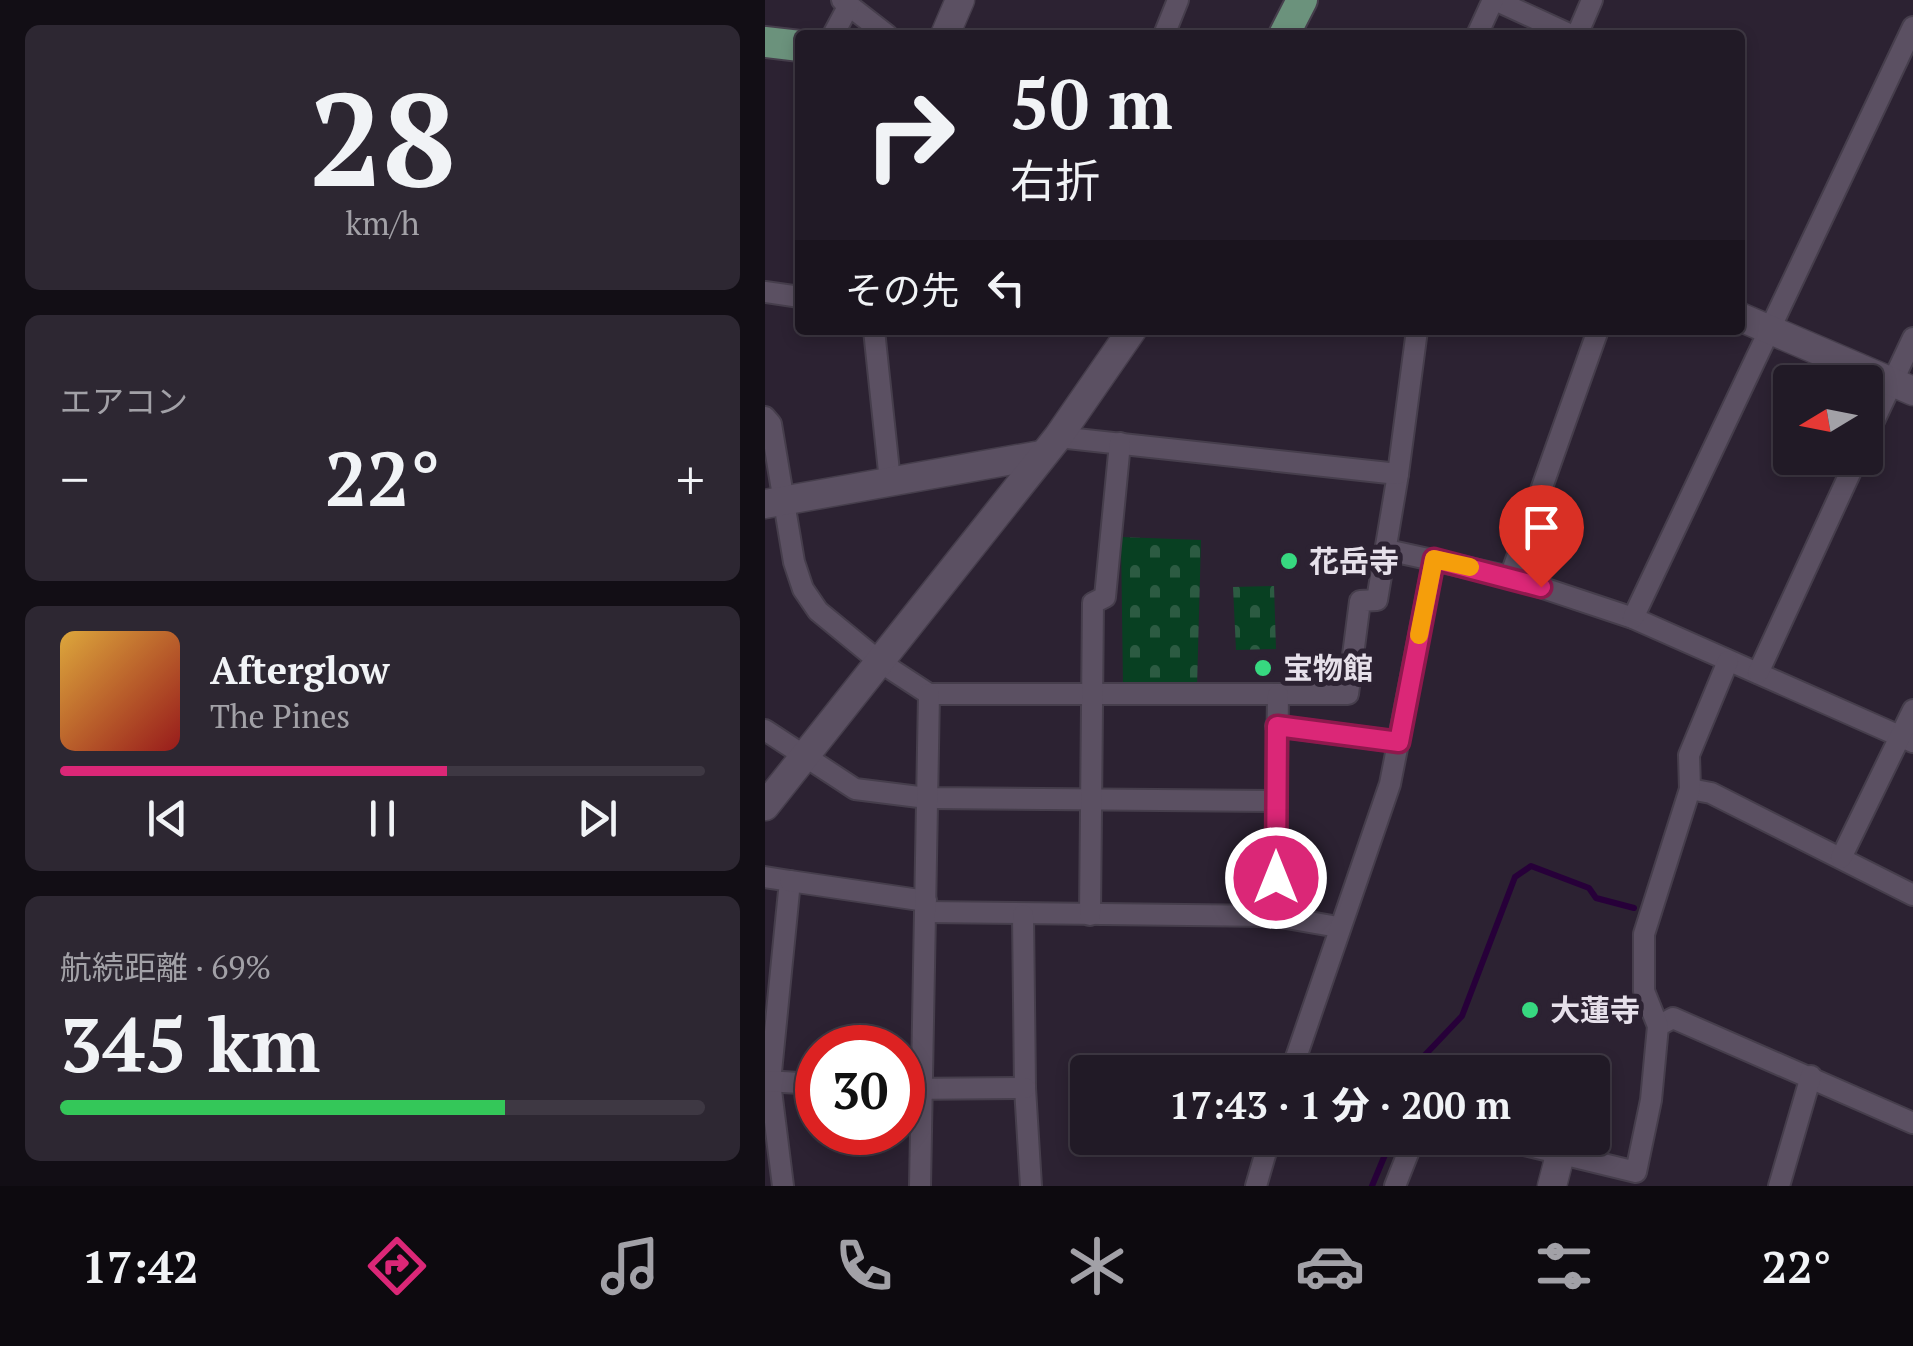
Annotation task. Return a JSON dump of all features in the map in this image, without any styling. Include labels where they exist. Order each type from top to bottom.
[{"type":"main road","points":[[1287,30],[1302,0]]},
{"type":"main road","points":[[765,42],[795,45]]},
{"type":"street","points":[[947,30],[960,0]]},
{"type":"street","points":[[1165,30],[1178,0]]},
{"type":"street","points":[[1479,30],[1494,0],[1563,30]]},
{"type":"street","points":[[1577,30],[1592,0]]},
{"type":"street","points":[[835,30],[846,2],[881,30]]},
{"type":"street","points":[[1633,618],[1913,28]]},
{"type":"street","points":[[765,292],[795,296]]},
{"type":"street","points":[[1745,319],[1903,386]]},
{"type":"street","points":[[875,335],[891,481]]},
{"type":"street","points":[[765,806],[1049,446],[1128,335]]},
{"type":"street","points":[[765,417],[771,424],[776,502],[803,589],[818,611],[879,662],[929,694],[1348,694],[1360,601],[1377,600],[1387,550],[1416,335]]},
{"type":"street","points":[[1510,577],[1596,335]]},
{"type":"street","points":[[1883,414],[1903,386],[1913,338]]},
{"type":"street","points":[[776,502],[1049,446],[1120,443],[1399,474]]},
{"type":"street","points":[[1090,915],[1093,603],[1105,597],[1120,443]]},
{"type":"street","points":[[1758,673],[1849,475]]},
{"type":"street","points":[[1387,550],[1510,577],[1633,618],[1907,739]]},
{"type":"street","points":[[1297,1055],[1390,784],[1434,559]]},
{"type":"street","points":[[1564,1155],[1637,1172],[1651,1100],[1658,1026],[1644,991],[1643,934],[1690,788],[1689,755],[1728,661]]},
{"type":"street","points":[[917,1025],[925,906],[929,694]]},
{"type":"street","points":[[1275,916],[1278,695]]},
{"type":"street","points":[[1841,858],[1907,739],[1913,710]]},
{"type":"street","points":[[1277,726],[1399,742]]},
{"type":"street","points":[[765,730],[855,789],[927,798],[1277,801]]},
{"type":"street","points":[[1690,788],[1711,793],[1913,895]]},
{"type":"street","points":[[765,876],[925,906],[1023,915],[1275,916],[1338,927]]},
{"type":"street","points":[[783,1186],[767,1081],[790,881]]},
{"type":"street","points":[[1023,915],[1025,1088],[1031,1186]]},
{"type":"street","points":[[1658,1026],[1673,1018],[1913,1123]]},
{"type":"street","points":[[1779,1186],[1811,1076]]},
{"type":"street","points":[[767,1081],[795,1083]]},
{"type":"street","points":[[925,1089],[1025,1088]]},
{"type":"street","points":[[917,1155],[920,1186]]},
{"type":"street","points":[[1257,1186],[1266,1155]]},
{"type":"street","points":[[1395,1186],[1407,1155]]},
{"type":"street","points":[[1552,1186],[1560,1155]]},
{"type":"green space","points":[[1121,537],[1201,540],[1197,687],[1123,687]]},
{"type":"green space","points":[[1274,586],[1276,649],[1236,650],[1233,587]]},
{"type":"waterway","points":[[1425,1055],[1462,1016],[1515,877],[1531,866],[1589,888],[1596,898],[1634,908]]},
{"type":"waterway","points":[[1372,1186],[1385,1155]]},
{"type":"slow traffic","points":[[1419,635],[1434,559],[1470,567]]},
{"type":"place","name":"花岳寺","points":[[1289,561]]},
{"type":"place","name":"宝物館","points":[[1263,668]]},
{"type":"place","name":"大蓮寺","points":[[1530,1010]]},
{"type":"route","points":[[1276,878],[1277,726],[1399,742],[1434,559],[1541,587]]}]
